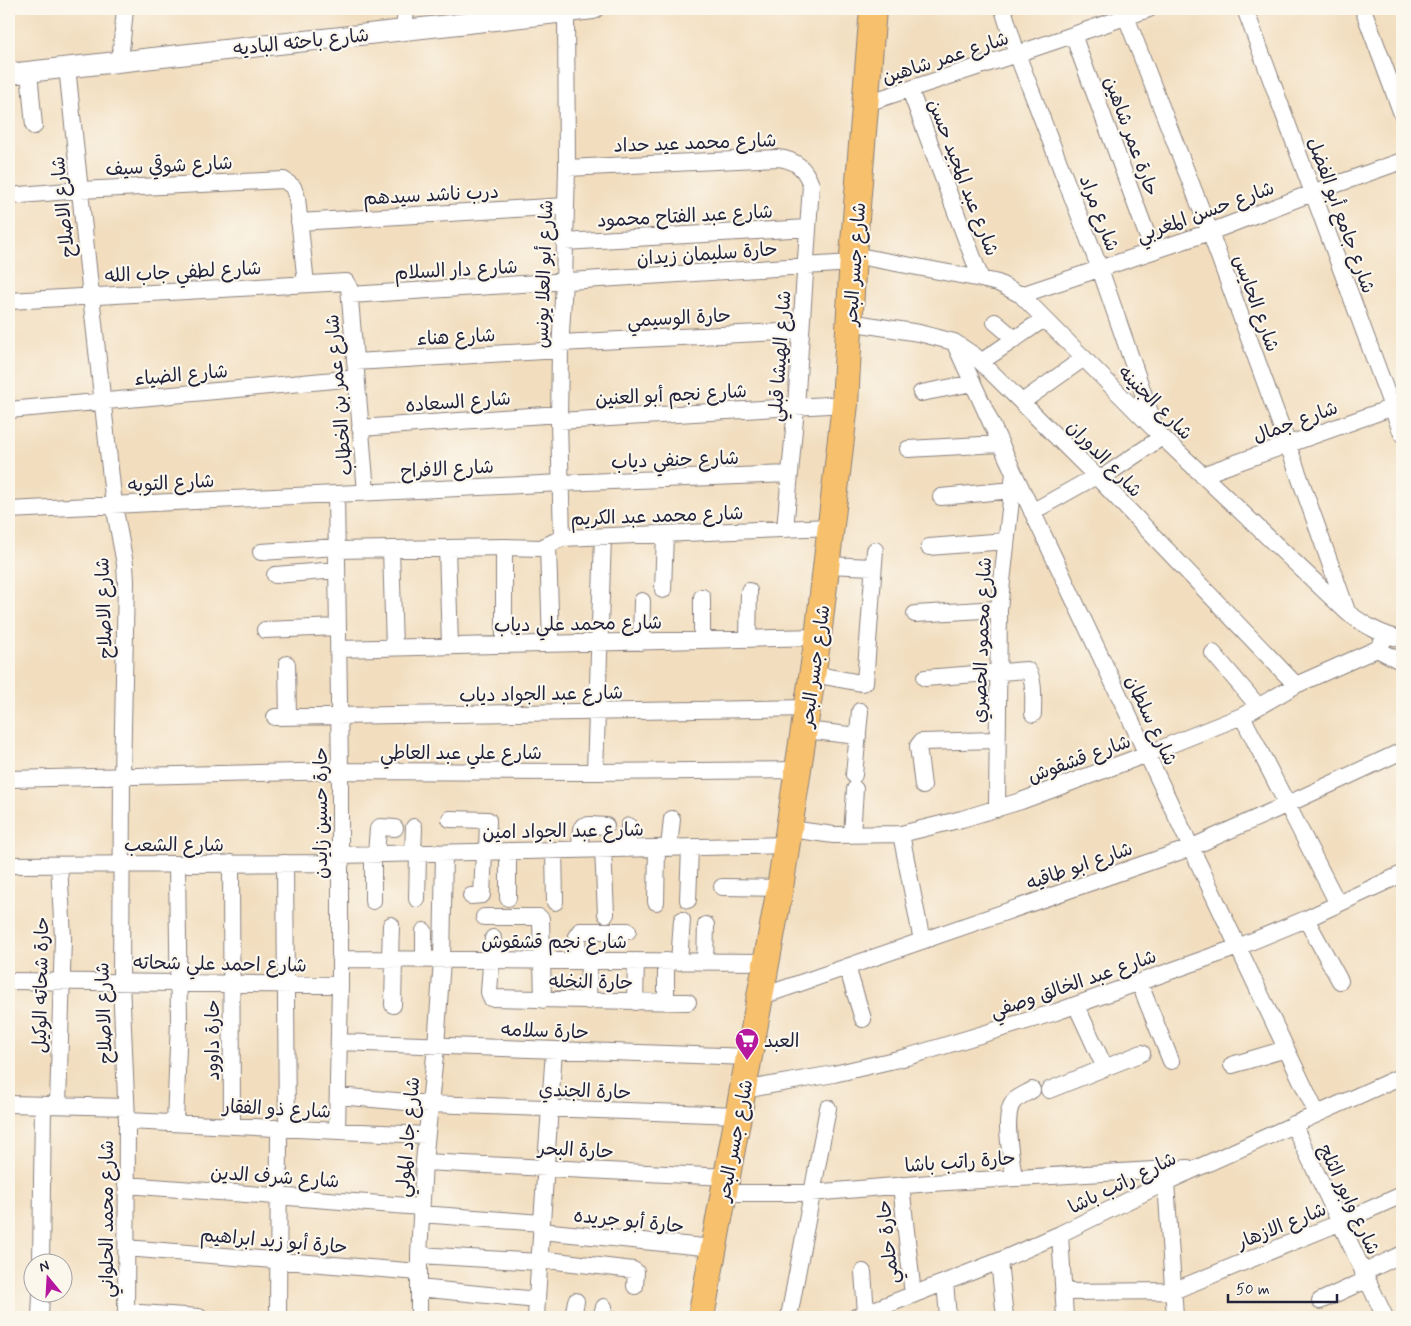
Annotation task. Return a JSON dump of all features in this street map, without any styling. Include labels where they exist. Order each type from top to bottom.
[{"type":"main road","name":"شارع جسر البحر","points":[[701,1317],[780,888],[818,637],[845,404],[853,259],[867,103],[873,9]]},
{"type":"street","points":[[120,61],[125,9]]},
{"type":"street","points":[[404,30],[406,9]]},
{"type":"street","name":"شارع باحثه الباديه","points":[[9,74],[593,9]]},
{"type":"street","name":"شارع مراد","points":[[1003,9],[1017,54],[1100,269],[1159,435]]},
{"type":"street","name":"شارع عمر شاهين","points":[[867,103],[1017,54],[1124,13],[1150,9]]},
{"type":"street","name":"شارع جامع أبو الفضل","points":[[1245,9],[1312,193],[1397,406],[1402,434]]},
{"type":"street","points":[[1363,9],[1402,114]]},
{"type":"street","name":"شارع أبو العلا يونس","points":[[551,644],[555,542],[561,483],[559,417],[567,168],[566,12]]},
{"type":"street","name":"شارع الحايس","points":[[1124,13],[1210,232],[1348,613]]},
{"type":"street","name":"حارة عمر شاهين","points":[[1073,34],[1153,251]]},
{"type":"street","name":"شارع الاصلاح","points":[[68,67],[102,402],[114,505],[125,564],[126,582],[121,864],[121,982],[126,1114]]},
{"type":"street","points":[[29,72],[34,126]]},
{"type":"street","name":"شارع عبد المجيد حسن","points":[[910,90],[981,279]]},
{"type":"street","name":"شارع محمد عيد حداد","points":[[567,168],[778,158],[790,159],[800,165],[807,174],[811,185]]},
{"type":"street","name":"شارع حسن المغربي","points":[[1021,295],[1210,232],[1402,161]]},
{"type":"street","name":"شارع شوقي سيف","points":[[9,196],[80,190],[284,180],[293,187],[297,198],[299,222]]},
{"type":"street","name":"شارع الهيشا قبلي","points":[[785,529],[796,407],[811,185]]},
{"type":"street","name":"درب ناشد سيدهم","points":[[299,222],[566,206]]},
{"type":"street","points":[[299,222],[306,284]]},
{"type":"street","name":"شارع عبد الفتاح محمود","points":[[564,242],[808,228]]},
{"type":"street","name":"شارع الجنينه","points":[[853,259],[981,279],[998,283],[1021,295],[1159,435],[1348,613],[1367,626],[1395,637]]},
{"type":"street","name":"حارة سليمان زيدان","points":[[564,282],[805,266],[853,259]]},
{"type":"street","name":"شارع لطفي جاب الله","points":[[9,301],[344,281],[348,284],[350,295]]},
{"type":"street","name":"شارع دار السلام","points":[[350,295],[564,282]]},
{"type":"street","name":"شارع عمر بن الخطاب","points":[[350,295],[366,492]]},
{"type":"street","points":[[981,362],[1044,319]]},
{"type":"street","name":"شارع الدوران","points":[[849,322],[954,342],[981,362],[1098,477],[1296,685]]},
{"type":"street","points":[[995,322],[1015,339]]},
{"type":"street","name":"حارة الوسيمي","points":[[560,346],[801,331]]},
{"type":"street","name":"شارع سلطان","points":[[954,342],[1014,474],[1317,1114]]},
{"type":"street","name":"شارع هناء","points":[[355,370],[560,346]]},
{"type":"street","points":[[1022,402],[1084,358]]},
{"type":"street","name":"شارع الضياء","points":[[9,410],[102,402],[355,370]]},
{"type":"street","points":[[922,393],[973,383]]},
{"type":"street","name":"شارع نجم أبو العنين","points":[[559,417],[845,404]]},
{"type":"street","name":"شارع جمال","points":[[1202,475],[1397,406]]},
{"type":"street","name":"شارع السعاده","points":[[360,428],[559,417]]},
{"type":"street","points":[[1032,512],[1098,477],[1159,435]]},
{"type":"street","points":[[908,450],[1000,444]]},
{"type":"street","name":"شارع حنفي دياب","points":[[561,483],[790,474]]},
{"type":"street","name":"شارع محمود الحصري","points":[[997,809],[999,609],[1014,474]]},
{"type":"street","name":"شارع الافراح","points":[[336,494],[561,483]]},
{"type":"street","points":[[941,497],[1012,490]]},
{"type":"street","name":"شارع التوبه","points":[[9,510],[336,494]]},
{"type":"street","name":"حارة حسين زايدن","points":[[336,494],[340,771],[340,985],[337,1130]]},
{"type":"street","name":"شارع محمد عبد الكريم","points":[[262,552],[336,548],[541,548],[555,542],[603,537],[831,527]]},
{"type":"street","points":[[663,590],[665,534]]},
{"type":"street","points":[[595,772],[603,537]]},
{"type":"street","points":[[929,547],[1006,541]]},
{"type":"street","points":[[504,547],[504,645]]},
{"type":"street","points":[[447,548],[450,646]]},
{"type":"street","points":[[391,549],[394,648]]},
{"type":"street","points":[[813,674],[861,683],[865,682],[875,550]]},
{"type":"street","points":[[827,565],[874,567]]},
{"type":"street","points":[[275,575],[337,570]]},
{"type":"street","points":[[748,639],[749,591]]},
{"type":"street","points":[[702,597],[702,640]]},
{"type":"street","points":[[642,601],[642,642]]},
{"type":"street","points":[[915,614],[999,609]]},
{"type":"street","points":[[265,630],[338,628]]},
{"type":"street","name":"شارع محمد علي دياب","points":[[338,649],[818,637]]},
{"type":"street","name":"شارع قشقوش","points":[[788,837],[901,834],[997,809],[1147,754],[1242,716],[1296,685],[1377,649],[1395,637]]},
{"type":"street","points":[[1377,649],[1402,662]]},
{"type":"street","points":[[1213,653],[1258,706]]},
{"type":"street","name":"شارع عبد الجواد دياب","points":[[287,664],[281,717],[597,712],[807,719],[858,736]]},
{"type":"street","points":[[925,678],[1027,670],[1031,673],[1033,714]]},
{"type":"street","points":[[852,835],[860,711]]},
{"type":"street","points":[[1242,716],[1338,904]]},
{"type":"street","points":[[923,786],[918,746],[921,742],[997,740]]},
{"type":"street","name":"شارع ابو طاقيه","points":[[760,997],[1190,848],[1402,750]]},
{"type":"street","name":"شارع علي عبد العاطي","points":[[9,779],[340,771],[595,772],[799,770]]},
{"type":"street","points":[[450,819],[488,820],[482,895],[471,896]]},
{"type":"street","points":[[656,902],[663,848],[672,819]]},
{"type":"street","points":[[580,850],[581,829],[583,826],[590,824],[606,826]]},
{"type":"street","points":[[627,849],[629,826]]},
{"type":"street","points":[[373,901],[378,829],[380,827],[395,828]]},
{"type":"street","points":[[414,827],[417,899]]},
{"type":"street","points":[[901,834],[922,941]]},
{"type":"street","name":"شارع عبد الجواد امين","points":[[340,859],[375,854],[690,848],[788,837]]},
{"type":"street","points":[[688,900],[690,848]]},
{"type":"street","points":[[602,849],[606,914]]},
{"type":"street","points":[[554,850],[555,902]]},
{"type":"street","points":[[508,852],[508,898]]},
{"type":"street","name":"شارع جاد المولي","points":[[419,1317],[419,1255],[424,1162],[436,1046],[442,960],[444,853]]},
{"type":"street","name":"شارع الشعب","points":[[9,865],[232,864],[340,859]]},
{"type":"street","points":[[278,1317],[279,1196],[283,1128],[286,984],[285,863]]},
{"type":"street","points":[[174,1123],[179,1021],[177,864]]},
{"type":"street","name":"حارة داوود","points":[[232,864],[232,1126]]},
{"type":"street","name":"حارة شحاته الوكيل","points":[[42,1254],[63,938],[59,865]]},
{"type":"street","name":"شارع عبد الخالق وصفي","points":[[743,1090],[834,1074],[907,1057],[1076,1005],[1238,947],[1306,919],[1402,874]]},
{"type":"street","points":[[722,887],[780,888]]},
{"type":"street","points":[[484,917],[539,918],[542,920],[543,1000]]},
{"type":"street","points":[[1306,919],[1340,981]]},
{"type":"street","points":[[666,1002],[682,920]]},
{"type":"street","points":[[391,925],[393,1005]]},
{"type":"street","points":[[705,962],[706,925]]},
{"type":"street","points":[[424,931],[424,960]]},
{"type":"street","points":[[588,1001],[584,961],[578,935],[580,931],[628,931]]},
{"type":"street","points":[[491,960],[493,938]]},
{"type":"street","name":"شارع نجم قشقوش","points":[[340,959],[767,962]]},
{"type":"street","name":"حارة النخله","points":[[491,960],[489,992],[491,998],[494,999],[688,1002]]},
{"type":"street","points":[[636,961],[636,1002]]},
{"type":"street","points":[[847,967],[863,1019]]},
{"type":"street","name":"شارع احمد علي شحاته","points":[[9,981],[340,985]]},
{"type":"street","points":[[1139,982],[1171,1061]]},
{"type":"street","points":[[1076,1005],[1104,1068]]},
{"type":"street","name":"حارة سلامه","points":[[339,1042],[749,1057]]},
{"type":"street","points":[[1232,1065],[1286,1049]]},
{"type":"street","points":[[536,1317],[554,1050]]},
{"type":"street","points":[[1049,1090],[1142,1053]]},
{"type":"street","name":"شارع راتب باشا","points":[[861,1315],[1000,1261],[1166,1182],[1402,1076]]},
{"type":"street","points":[[1014,1178],[1009,1134],[1009,1111],[1014,1101],[1032,1090]]},
{"type":"street","name":"حارة الجندي","points":[[338,1096],[430,1104],[738,1115]]},
{"type":"street","name":"شارع ذو الفقار","points":[[9,1104],[51,1105],[126,1114],[174,1123],[426,1135]]},
{"type":"street","points":[[789,1317],[828,1108]]},
{"type":"street","name":"شارع محمد الحلواني","points":[[126,1114],[126,1315]]},
{"type":"street","name":"شارع وابور الثلج","points":[[1293,1124],[1385,1317]]},
{"type":"street","name":"حارة البحر","points":[[424,1162],[547,1168],[725,1185]]},
{"type":"street","name":"حارة راتب باشا","points":[[725,1185],[811,1193],[901,1185],[1199,1167]]},
{"type":"street","points":[[1166,1182],[1175,1317]]},
{"type":"street","name":"حارة حلمي","points":[[901,1185],[913,1295]]},
{"type":"street","name":"شارع شرف الدين","points":[[126,1186],[279,1196],[421,1210],[541,1227]]},
{"type":"street","name":"شارع الازهار","points":[[1173,1291],[1339,1223],[1402,1194]]},
{"type":"street","name":"حارة أبو جريده","points":[[541,1227],[714,1248]]},
{"type":"street","points":[[1060,1234],[1064,1317]]},
{"type":"street","name":"حارة أبو زيد ابراهيم","points":[[126,1248],[278,1261],[419,1280],[537,1300]]},
{"type":"street","points":[[1320,1301],[1402,1254]]},
{"type":"street","points":[[419,1255],[539,1261],[633,1270],[636,1272],[635,1286]]},
{"type":"street","points":[[1000,1261],[1004,1317]]},
{"type":"street","points":[[861,1315],[863,1272]]},
{"type":"street","points":[[945,1282],[948,1317]]},
{"type":"street","points":[[1063,1292],[1173,1291]]},
{"type":"street","points":[[573,1317],[576,1301]]},
{"type":"street","points":[[40,1317],[41,1304]]},
{"type":"street","points":[[126,1315],[199,1317]]},
{"type":"place","name":"العبد","points":[[747,1061]]}]
